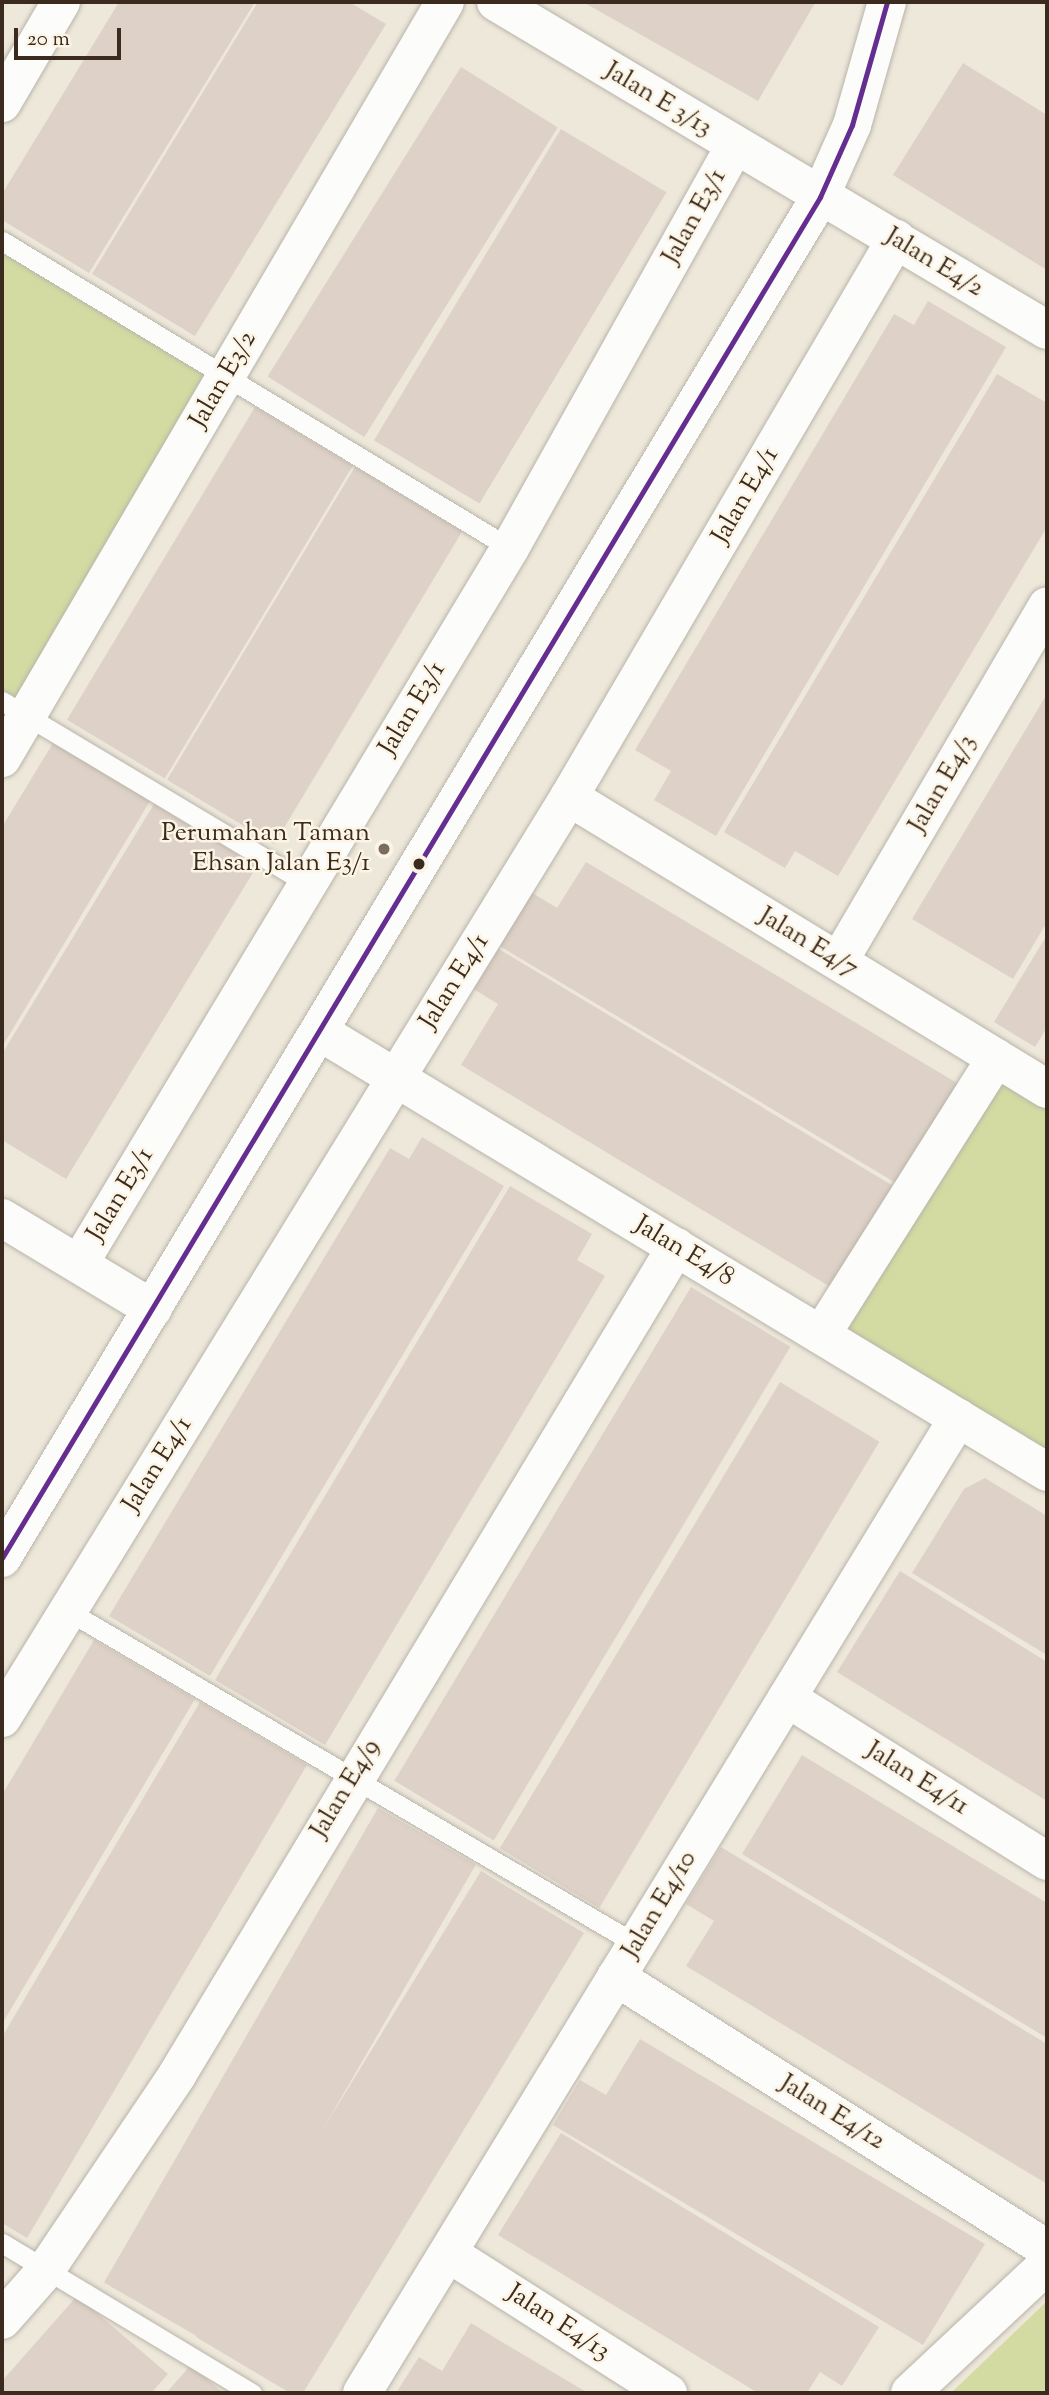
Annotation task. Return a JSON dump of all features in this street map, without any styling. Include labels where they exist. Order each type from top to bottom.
[{"type":"street","points":[[2,103],[61,2]]},
{"type":"street","name":"Jalan E3/2","points":[[2,758],[14,708],[226,376],[445,2]]},
{"type":"street","name":"Jalan E 3/13","points":[[496,2],[820,197]]},
{"type":"street","points":[[2,1558],[820,197],[852,125],[887,2]]},
{"type":"street","name":"Jalan E3/1","points":[[79,1264],[510,548],[735,146]]},
{"type":"street","name":"Jalan E4/2","points":[[820,197],[896,239],[1047,330]]},
{"type":"street","name":"Jalan E4/1","points":[[2,1718],[569,797],[896,239]]},
{"type":"street","name":"Jalan E4/3","points":[[839,961],[1047,606]]},
{"type":"street","name":"Jalan E4/7","points":[[569,797],[1047,1089]]},
{"type":"street","name":"Jalan E4/8","points":[[320,1032],[1047,1472]]},
{"type":"street","points":[[821,1335],[996,1058]]},
{"type":"street","name":"Jalan E3/1","points":[[2,1218],[153,1309]]},
{"type":"street","name":"Jalan E4/9","points":[[2,2320],[45,2271],[177,2075],[352,1779],[676,1247]]},
{"type":"street","name":"Jalan E4/10","points":[[362,2393],[958,1418]]},
{"type":"street","name":"Jalan E4/11","points":[[787,1698],[1047,1861]]},
{"type":"street","name":"Jalan E4/12","points":[[617,1977],[1047,2249]]},
{"type":"street","name":"Jalan E4/13","points":[[448,2253],[668,2393]]},
{"type":"street","points":[[910,2393],[1047,2264]]},
{"type":"lane","points":[[2,241],[510,548]]},
{"type":"lane","points":[[14,708],[308,884]]},
{"type":"lane","points":[[68,1611],[636,1944]]},
{"type":"lane","points":[[2,2243],[252,2393]]},
{"type":"green space","points":[[2,241],[226,376],[27,716],[2,701]]},
{"type":"green space","points":[[996,1058],[1047,1089],[1047,1472],[821,1335]]},
{"type":"green space","points":[[1047,2301],[1047,2393],[951,2393]]},
{"type":"building","points":[[119,2],[255,2],[89,273],[2,220],[2,194]]},
{"type":"building","points":[[258,2],[349,2],[386,24],[195,336],[92,274]]},
{"type":"building","points":[[583,2],[812,2],[815,3],[758,101]]},
{"type":"building","points":[[963,63],[1047,115],[1047,270],[893,175]]},
{"type":"building","points":[[461,67],[558,127],[364,437],[268,377]]},
{"type":"building","points":[[561,129],[666,192],[479,504],[374,440]]},
{"type":"building","points":[[928,301],[1006,347],[716,836],[654,800],[671,771],[635,750],[894,314],[914,325]]},
{"type":"building","points":[[997,374],[1047,403],[1047,527],[838,876],[795,851],[785,868],[724,832]]},
{"type":"building","points":[[255,407],[353,466],[165,779],[67,720]]},
{"type":"building","points":[[355,467],[462,531],[274,844],[167,780]]},
{"type":"building","points":[[1047,694],[1047,922],[1013,979],[912,919]]},
{"type":"building","points":[[53,743],[150,801],[2,1047],[2,827]]},
{"type":"building","points":[[154,804],[257,866],[66,1179],[2,1140],[2,1054]]},
{"type":"building","points":[[586,862],[962,1086],[901,1186],[498,945],[531,892],[557,908]]},
{"type":"building","points":[[1047,935],[1047,1027],[1035,1047],[994,1022]]},
{"type":"building","points":[[497,948],[900,1190],[839,1292],[461,1065],[498,1004],[472,988]]},
{"type":"building","points":[[422,1137],[504,1186],[210,1676],[109,1616],[390,1148],[409,1159]]},
{"type":"building","points":[[510,1186],[592,1234],[577,1260],[605,1276],[325,1745],[215,1680]]},
{"type":"building","points":[[691,1287],[790,1347],[494,1840],[394,1781]]},
{"type":"building","points":[[780,1382],[879,1442],[599,1908],[500,1848]]},
{"type":"building","points":[[985,1478],[1047,1516],[1047,1655],[912,1573],[964,1489]]},
{"type":"building","points":[[900,1571],[1047,1662],[1047,1801],[837,1672]]},
{"type":"building","points":[[94,1640],[195,1699],[2,2024],[2,1795]]},
{"type":"building","points":[[200,1702],[307,1765],[27,2238],[2,2223],[2,2037]]},
{"type":"building","points":[[802,1755],[1047,1903],[1047,2038],[742,1854]]},
{"type":"building","points":[[378,1808],[476,1864],[202,2339],[104,2283]]},
{"type":"building","points":[[721,1847],[1047,2044],[1047,2184],[686,1966],[714,1921],[686,1904]]},
{"type":"building","points":[[481,1871],[584,1933],[303,2393],[290,2393],[196,2337]]},
{"type":"building","points":[[640,2039],[985,2244],[923,2345],[553,2125],[580,2080],[606,2095]]},
{"type":"building","points":[[561,2133],[879,2327],[842,2386],[820,2372],[807,2393],[758,2393],[498,2235]]},
{"type":"building","points":[[77,2296],[168,2374],[151,2393],[2,2393],[2,2381]]},
{"type":"building","points":[[471,2323],[588,2393],[396,2393],[419,2357],[442,2371]]},
{"type":"building","points":[[191,2365],[223,2393],[166,2393]]},
{"type":"transit line","points":[[2,1558],[820,197],[852,125],[887,2]]},
{"type":"place","name":"Perumahan Taman Ehsan Jalan E3/1","points":[[384,849]]}]
